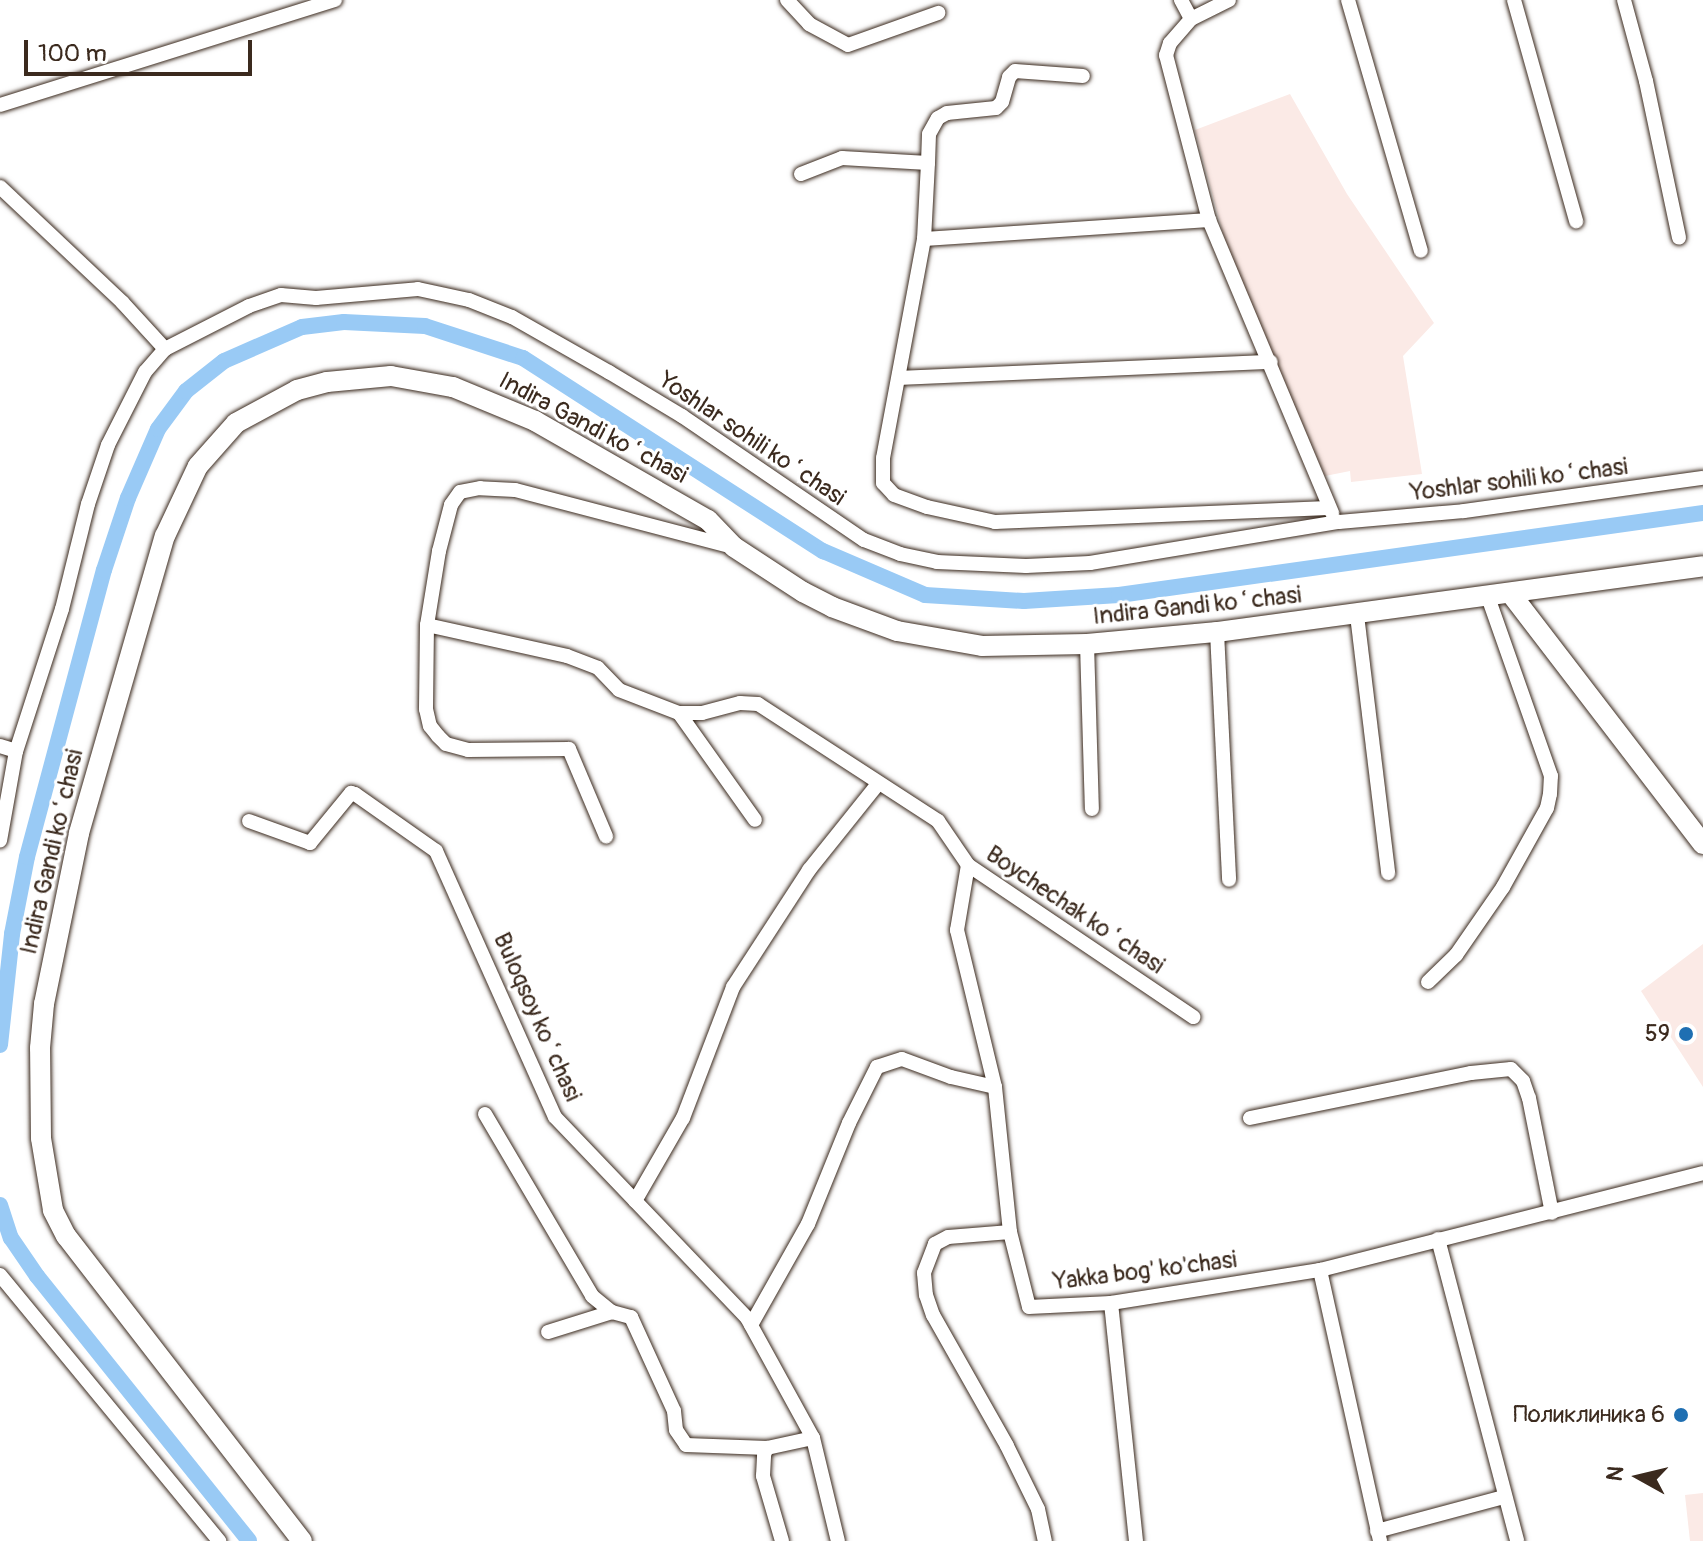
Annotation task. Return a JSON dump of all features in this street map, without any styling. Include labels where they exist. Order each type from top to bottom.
[{"type":"street","points":[[0,105],[335,0]]},
{"type":"street","points":[[787,0],[809,24],[848,45],[938,13]]},
{"type":"street","points":[[1181,0],[1191,19]]},
{"type":"street","points":[[1229,0],[1191,19],[1170,43],[1166,55],[1209,220],[1271,362],[1328,508],[1339,522]]},
{"type":"street","points":[[1348,0],[1421,251]]},
{"type":"street","points":[[1514,0],[1576,221]]},
{"type":"street","points":[[1624,0],[1646,81],[1679,238]]},
{"type":"street","name":"Yoshlar sohili koʻchasi","points":[[1083,76],[1015,71],[1009,77],[1002,102],[996,108],[947,113],[938,118],[929,134],[924,239],[883,458],[883,483],[894,495],[927,507],[995,522],[1328,508]]},
{"type":"street","points":[[801,174],[842,158],[928,163]]},
{"type":"street","points":[[0,187],[122,302],[165,349],[145,372],[108,445],[88,504],[62,609],[16,751],[0,841]]},
{"type":"street","points":[[924,239],[1209,220]]},
{"type":"street","name":"Yoshlar sohili koʻchasi","points":[[165,349],[249,306],[281,295],[316,298],[418,289],[469,300],[512,317],[633,387],[864,540],[900,554],[937,562],[1026,566],[1090,563],[1339,522],[1464,511],[1703,478]]},
{"type":"street","points":[[899,378],[1271,362]]},
{"type":"street","name":"Indira Gandi koʻchasi","points":[[302,1541],[66,1236],[53,1210],[46,1183],[39,1093],[44,1004],[79,833],[165,536],[198,466],[236,423],[297,390],[358,377],[391,376],[453,387],[507,407],[708,520],[734,547],[803,592],[897,631],[982,646],[1087,644],[1217,632],[1703,566]]},
{"type":"street","points":[[606,836],[569,749],[468,750],[446,744],[430,726],[426,709],[427,625],[439,551],[451,505],[460,492],[480,488],[515,490],[734,547]]},
{"type":"street","points":[[1511,594],[1703,844]]},
{"type":"street","points":[[1428,982],[1456,955],[1503,887],[1547,808],[1550,794],[1551,776],[1488,597]]},
{"type":"street","points":[[1357,615],[1388,873]]},
{"type":"street","name":"Boychechak koʻchasi","points":[[427,625],[567,656],[598,668],[619,690],[679,713],[702,713],[740,703],[758,704],[938,821],[968,865],[1193,1017]]},
{"type":"street","points":[[1217,632],[1229,880]]},
{"type":"street","points":[[1087,644],[1092,809]]},
{"type":"street","points":[[679,713],[755,820]]},
{"type":"street","points":[[0,746],[16,751]]},
{"type":"street","points":[[635,1201],[683,1118],[733,987],[809,870],[878,784]]},
{"type":"street","name":"Buloqsoy koʻchasi","points":[[249,821],[310,843],[351,793],[436,851],[555,1117],[751,1325],[813,1438],[838,1541]]},
{"type":"street","name":"Yakka bog' ko'chasi","points":[[968,865],[957,930],[995,1087],[1010,1232],[1029,1307],[1111,1303],[1320,1270],[1703,1173]]},
{"type":"street","points":[[751,1325],[808,1224],[849,1123],[877,1067],[902,1059],[951,1077],[995,1087]]},
{"type":"street","points":[[1250,1118],[1471,1073],[1511,1069],[1523,1081],[1529,1098],[1552,1213]]},
{"type":"street","points":[[485,1114],[580,1280],[612,1312],[631,1317],[674,1411],[676,1430],[686,1445],[767,1448],[813,1438]]},
{"type":"street","points":[[1010,1232],[948,1237],[935,1244],[924,1273],[926,1295],[933,1315],[1007,1446],[1038,1509],[1045,1541]]},
{"type":"street","points":[[1438,1239],[1517,1541]]},
{"type":"street","points":[[1320,1270],[1379,1536],[1504,1497]]},
{"type":"street","points":[[0,1275],[219,1541]]},
{"type":"street","points":[[1111,1303],[1136,1541]]},
{"type":"street","points":[[548,1332],[612,1312]]},
{"type":"street","points":[[767,1448],[763,1476],[782,1541]]},
{"type":"shaded area","points":[[1290,94],[1347,194],[1434,323],[1403,356],[1422,474],[1351,482],[1350,471],[1325,476],[1231,263],[1195,130]]},
{"type":"shaded area","name":"59","points":[[1703,944],[1703,1087],[1641,991]]},
{"type":"shaded area","points":[[1703,1493],[1703,1541],[1690,1541],[1685,1495]]},
{"type":"waterway","points":[[0,1045],[12,934],[27,857],[104,570],[128,498],[158,429],[186,391],[224,361],[302,327],[344,322],[425,326],[523,358],[823,551],[925,595],[1024,601],[1119,595],[1703,513]]},
{"type":"waterway","points":[[0,1205],[11,1238],[37,1276],[249,1541]]},
{"type":"place","name":"59","points":[[1686,1034]]},
{"type":"place","name":"Поликлиника 6","points":[[1681,1415]]}]
